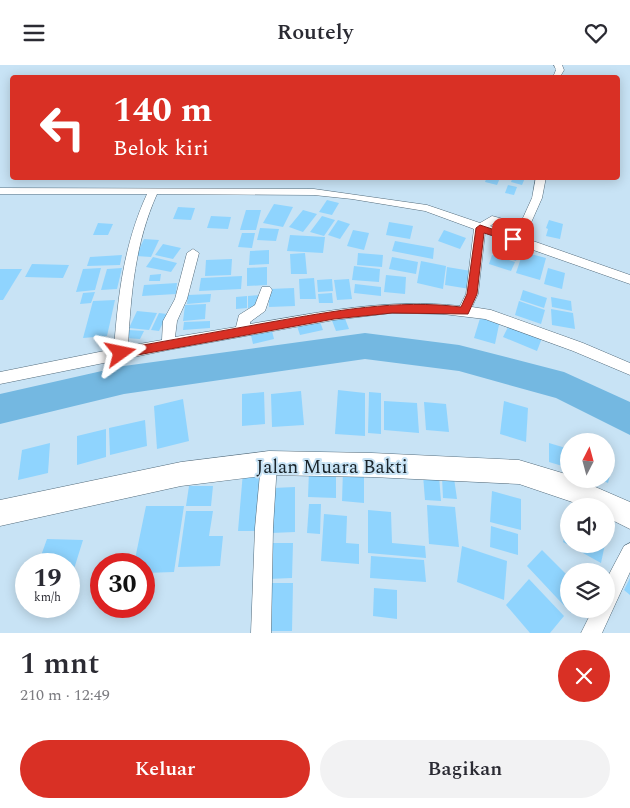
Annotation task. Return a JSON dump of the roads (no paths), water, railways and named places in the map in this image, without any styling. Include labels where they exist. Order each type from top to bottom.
[{"type":"street","points":[[484,225],[495,219],[517,226],[526,223],[537,198],[540,180]]},
{"type":"street","points":[[121,353],[128,259],[142,214],[154,190]]},
{"type":"street","points":[[0,191],[154,190],[314,193],[352,196],[426,208],[484,225],[630,280]]},
{"type":"street","points":[[464,311],[472,294],[484,225]]},
{"type":"street","points":[[168,344],[170,321],[181,299],[193,253]]},
{"type":"street","points":[[242,331],[244,319],[260,308],[266,290]]},
{"type":"street","points":[[0,378],[168,344],[334,315],[392,309],[443,309],[486,314],[529,328],[630,369]]},
{"type":"street","points":[[261,633],[264,528],[269,463]]},
{"type":"street","name":"Jalan Muara Bakti","points":[[0,513],[181,474],[269,463],[372,465],[519,473],[541,478],[605,502],[630,516]]},
{"type":"street","points":[[615,583],[630,552]]},
{"type":"street","points":[[591,633],[598,618]]},
{"type":"waterway","points":[[0,409],[124,380],[365,346],[459,358],[564,386],[630,419]]}]
